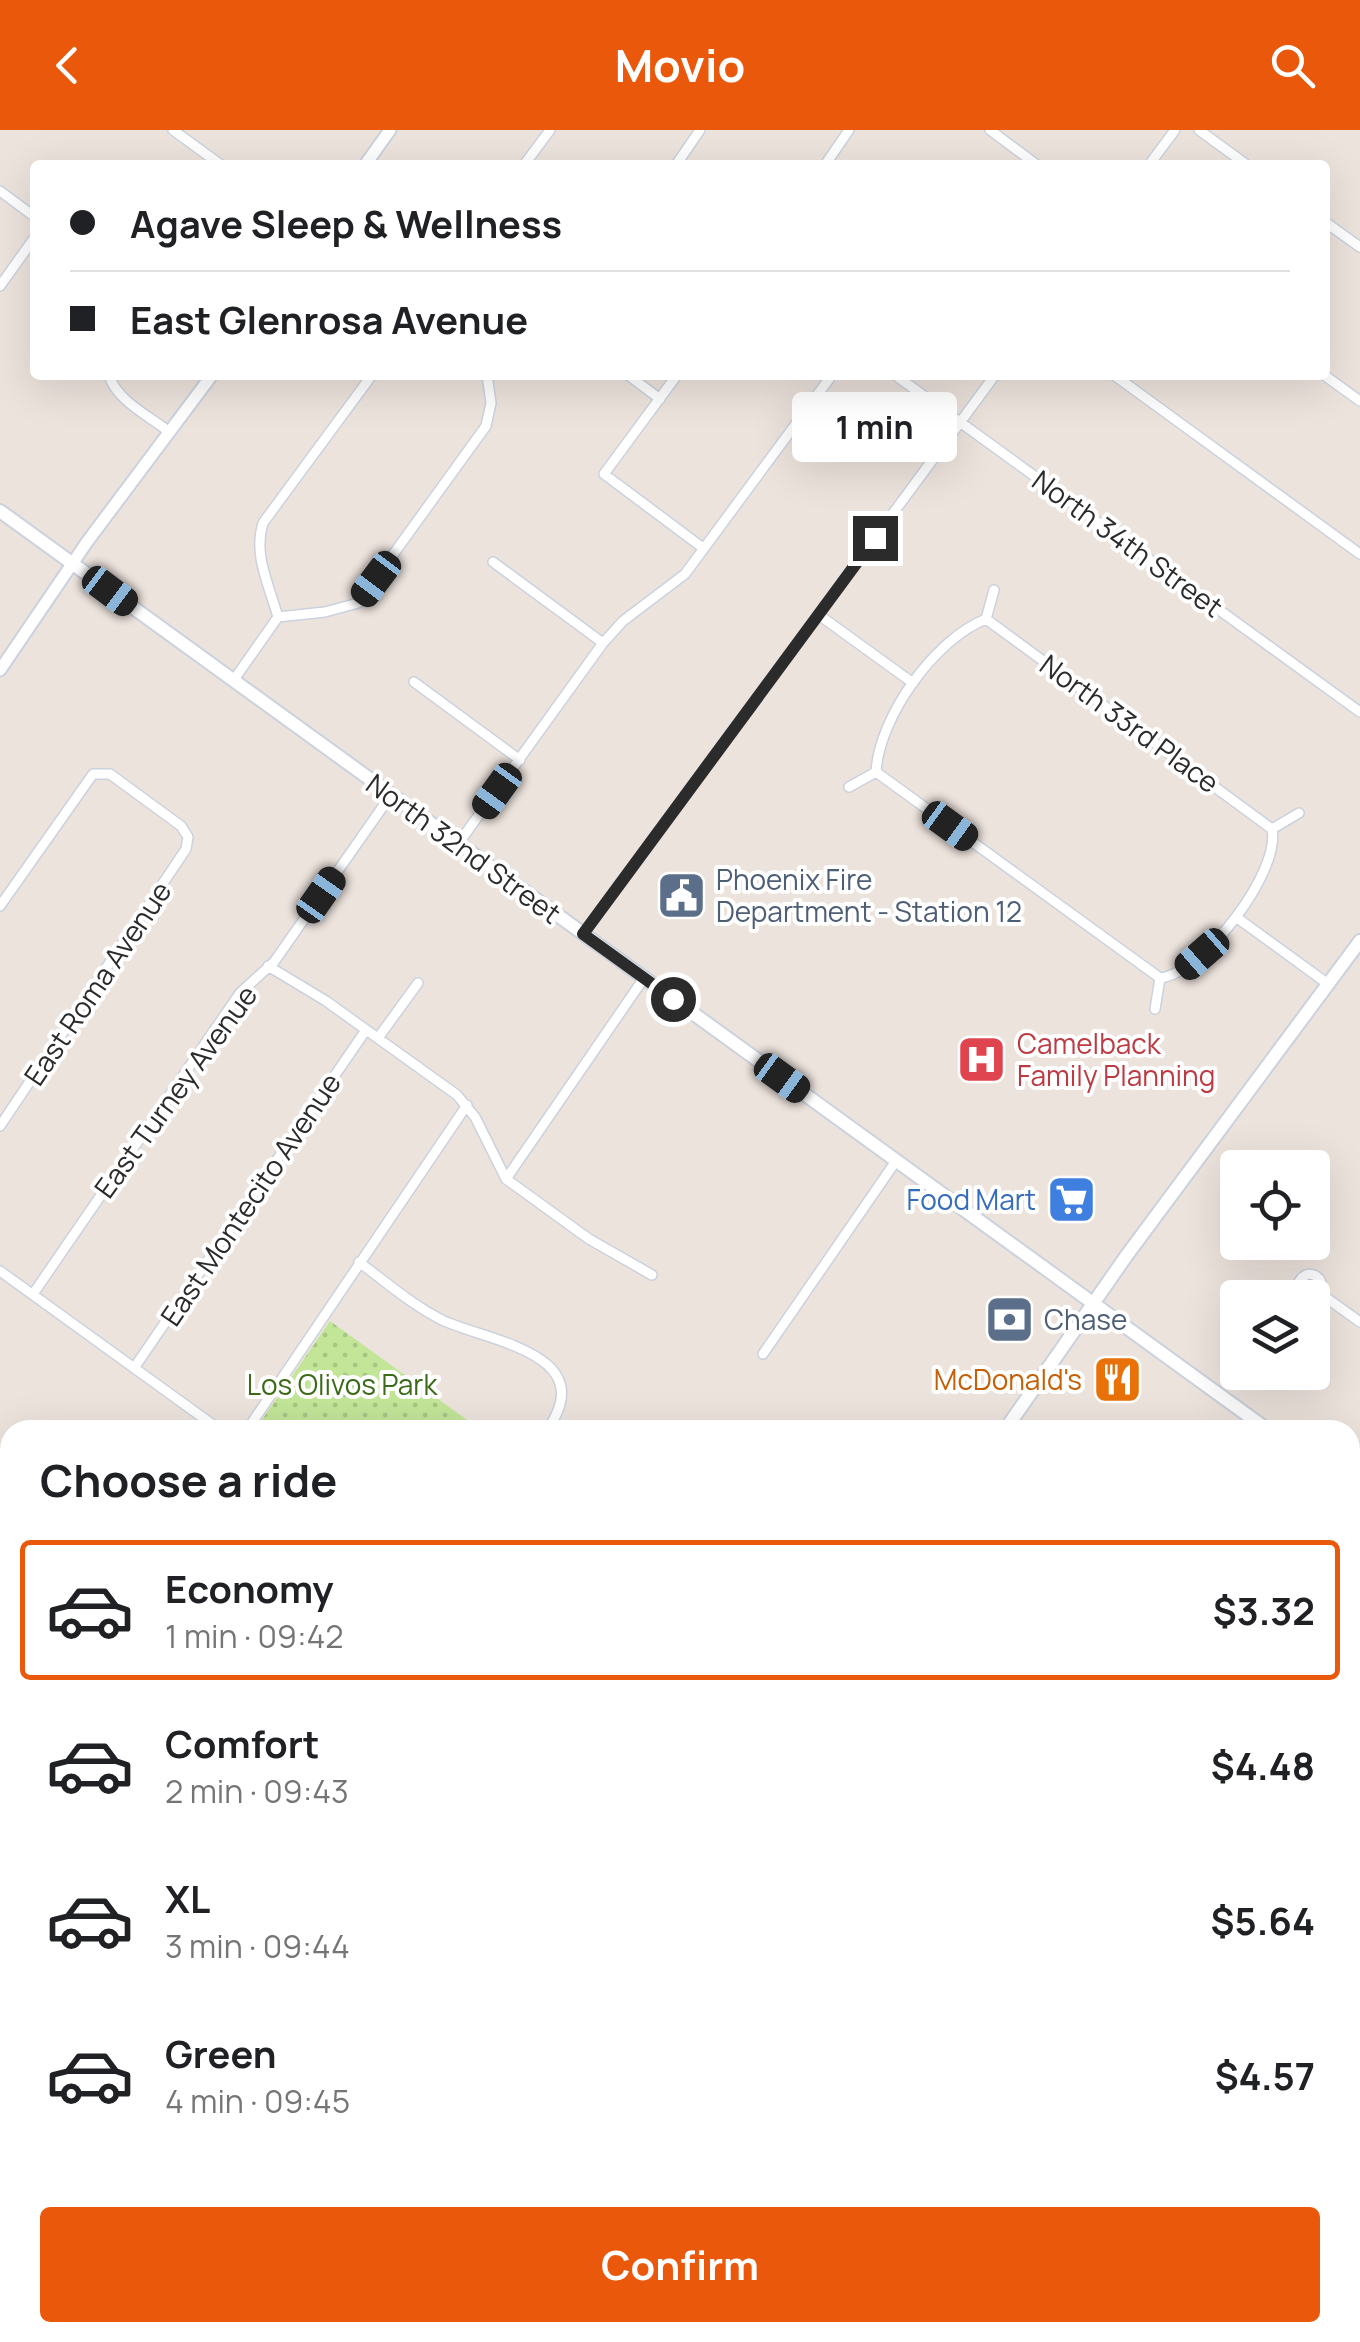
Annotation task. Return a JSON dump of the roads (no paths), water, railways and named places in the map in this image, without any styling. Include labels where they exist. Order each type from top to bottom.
[{"type":"main road","name":"North 32nd Street","points":[[0,511],[1254,1420]]},
{"type":"main road","points":[[1012,1420],[1092,1304],[1360,940]]},
{"type":"street","points":[[173,130],[214,160]]},
{"type":"street","points":[[369,160],[390,130]]},
{"type":"street","points":[[528,160],[550,130]]},
{"type":"street","points":[[679,160],[700,130]]},
{"type":"street","points":[[828,160],[849,130]]},
{"type":"street","points":[[990,130],[1030,160]]},
{"type":"street","points":[[1153,160],[1175,130]]},
{"type":"street","points":[[1199,130],[1240,160]]},
{"type":"street","points":[[0,191],[30,213]]},
{"type":"street","points":[[1330,226],[1360,248]]},
{"type":"street","points":[[0,286],[30,243]]},
{"type":"street","points":[[110,380],[129,402],[168,431]]},
{"type":"street","points":[[0,670],[72,563],[208,380]]},
{"type":"street","points":[[278,616],[260,558],[258,539],[263,523],[368,380]]},
{"type":"street","points":[[278,616],[325,612],[358,604],[486,426],[491,403],[488,380]]},
{"type":"street","points":[[635,380],[660,399]]},
{"type":"street","points":[[673,380],[604,474],[703,548]]},
{"type":"street","points":[[458,844],[603,644],[623,621],[685,574],[828,380]]},
{"type":"street","name":"North 34th Street","points":[[902,380],[1359,709]]},
{"type":"street","points":[[583,934],[991,380]]},
{"type":"street","points":[[1121,380],[1360,554]]},
{"type":"street","points":[[1330,380],[1360,402]]},
{"type":"street","points":[[493,562],[603,644]]},
{"type":"street","points":[[876,772],[877,755],[902,698],[945,646],[971,625],[986,619],[994,590]]},
{"type":"street","points":[[819,614],[913,683]]},
{"type":"street","points":[[233,681],[278,616]]},
{"type":"street","name":"North 33rd Place","points":[[986,619],[1272,829]]},
{"type":"street","points":[[414,682],[520,760]]},
{"type":"street","points":[[849,787],[876,772]]},
{"type":"street","points":[[876,772],[1160,978],[1171,977],[1187,967],[1236,918],[1260,878],[1270,852],[1272,829],[1299,814]]},
{"type":"street","name":"East Roma Avenue","points":[[0,906],[93,774],[110,774],[188,836],[186,850],[0,1126]]},
{"type":"street","name":"East Turney Avenue","points":[[33,1294],[240,994],[268,966],[391,795]]},
{"type":"street","points":[[1236,918],[1328,984]]},
{"type":"street","points":[[268,966],[326,1001],[468,1105],[506,1178],[589,1239],[652,1275]]},
{"type":"street","points":[[506,1178],[644,978]]},
{"type":"street","points":[[1155,1009],[1160,978]]},
{"type":"street","points":[[378,1038],[418,983]]},
{"type":"street","name":"East Montecito Avenue","points":[[134,1368],[366,1030]]},
{"type":"street","points":[[254,1420],[468,1105]]},
{"type":"street","points":[[763,1354],[896,1161]]},
{"type":"street","points":[[359,1262],[439,1318],[510,1342],[549,1367],[560,1388],[558,1412],[553,1420]]},
{"type":"street","points":[[0,1270],[206,1420]]},
{"type":"street","points":[[1299,1280],[1309,1274],[1321,1280]]},
{"type":"street","points":[[1330,1304],[1360,1322]]},
{"type":"place","name":"Phoenix Fire Department - Station 12","points":[[681,895]]},
{"type":"place","name":"Camelback Family Planning","points":[[982,1059]]},
{"type":"place","name":"Food Mart","points":[[1071,1199]]},
{"type":"place","name":"Chase","points":[[1009,1319]]},
{"type":"place","name":"McDonald's","points":[[1117,1379]]},
{"type":"park label","name":"Los Olivos Park","points":[[342,1384]]}]
